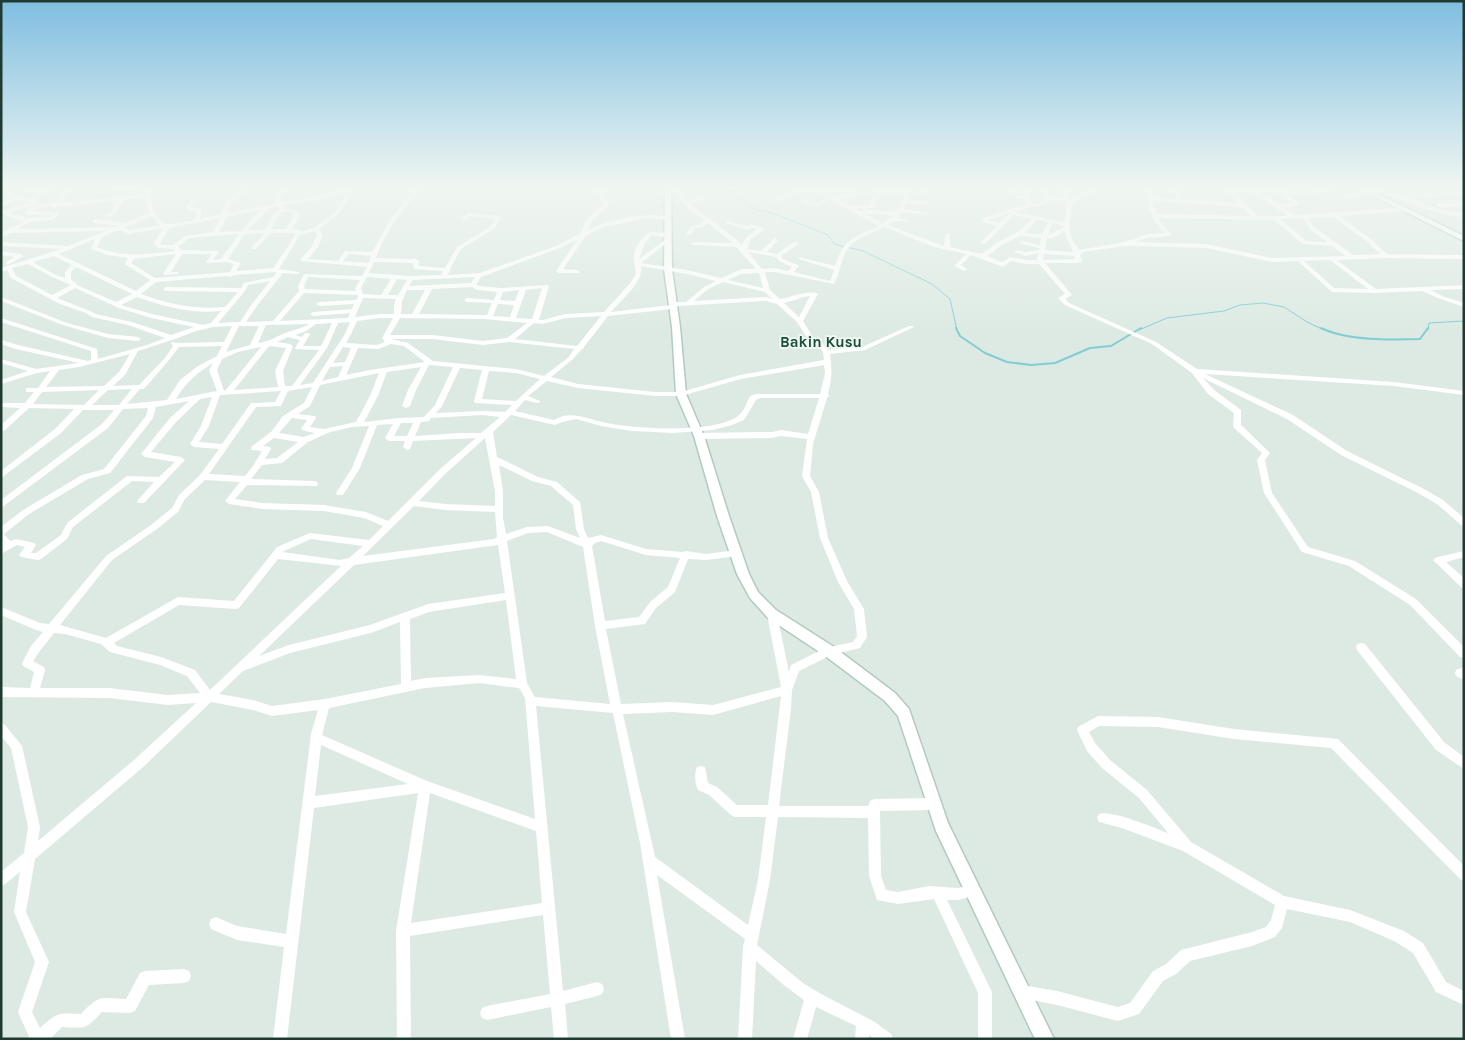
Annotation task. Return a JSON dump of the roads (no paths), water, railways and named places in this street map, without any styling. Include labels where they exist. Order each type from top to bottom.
[{"type":"street","points":[[3,253],[35,237]]},
{"type":"street","points":[[1,244],[15,244],[51,237]]},
{"type":"street","points":[[1,270],[29,262],[98,237]]},
{"type":"street","points":[[99,237],[94,248],[117,256],[132,257],[177,250]]},
{"type":"street","points":[[161,237],[157,244],[160,247],[216,252],[209,262],[226,261],[238,263],[230,275]]},
{"type":"street","points":[[189,290],[193,276],[191,271],[166,274],[177,250],[187,237],[193,237]]},
{"type":"street","points":[[226,261],[224,260],[240,237]]},
{"type":"street","points":[[254,248],[263,237]]},
{"type":"street","points":[[222,393],[213,370],[218,358],[238,325],[276,278],[289,248],[296,237]]},
{"type":"street","points":[[319,237],[315,247],[303,260],[339,263],[372,259],[416,261],[416,268],[448,270]]},
{"type":"street","points":[[383,237],[358,288],[360,297],[341,345],[307,404],[290,416],[272,435],[255,448],[267,449],[229,501],[262,506],[324,508],[366,515],[388,526]]},
{"type":"street","points":[[443,276],[459,248],[469,244],[478,237]]},
{"type":"street","points":[[274,324],[302,291],[301,286],[306,275],[411,278],[478,276],[558,247],[579,237]]},
{"type":"street","points":[[577,272],[559,271],[582,237]]},
{"type":"street","points":[[1,880],[7,872],[138,764],[412,503],[442,472],[509,414],[520,400],[572,358],[618,299],[635,282],[639,272],[636,260],[640,246],[648,237]]},
{"type":"street","points":[[661,237],[668,238]]},
{"type":"street","points":[[728,237],[758,268],[766,291],[800,321],[806,333],[820,344],[826,352],[829,373],[825,396],[809,444],[806,476],[815,492],[824,538],[843,582],[859,609],[862,624],[862,637],[856,645],[829,651],[795,668],[787,690]]},
{"type":"street","points":[[742,249],[747,239],[751,237]]},
{"type":"street","points":[[688,303],[706,288],[721,280],[758,268],[832,283],[845,247],[858,237]]},
{"type":"street","points":[[914,237],[947,249],[983,256],[1002,265],[1019,248]]},
{"type":"street","points":[[947,249],[948,237]]},
{"type":"street","points":[[983,243],[990,237]]},
{"type":"street","points":[[983,256],[1014,237]]},
{"type":"street","points":[[1040,237],[1050,237]]},
{"type":"street","points":[[1010,259],[1027,262],[1079,261],[1069,237]]},
{"type":"street","points":[[1125,244],[1146,237]]},
{"type":"street","points":[[1297,237],[1305,243],[1334,244]]},
{"type":"street","points":[[1324,237],[1353,258]]},
{"type":"street","points":[[1364,237],[1384,256]]},
{"type":"street","points":[[637,263],[668,238]]},
{"type":"street","points":[[668,238],[668,269],[676,327],[681,394],[698,433],[723,516],[748,585],[760,602],[772,614],[829,651],[890,698],[904,714],[941,826],[1045,1039]]},
{"type":"street","points":[[1044,238],[1040,261],[1069,295],[1061,298],[1067,304],[1154,343],[1194,371],[1290,417],[1344,453],[1440,502],[1464,523]]},
{"type":"street","points":[[763,253],[775,240]]},
{"type":"street","points":[[28,241],[68,248]]},
{"type":"street","points":[[778,256],[796,243]]},
{"type":"street","points":[[694,244],[742,249],[778,256],[781,260],[796,266],[790,273]]},
{"type":"street","points":[[1019,248],[1077,254],[1081,251],[1125,244],[1206,246],[1272,260],[1384,256],[1464,257]]},
{"type":"street","points":[[1019,248],[1025,254],[1041,250]]},
{"type":"street","points":[[339,263],[347,252],[372,259]]},
{"type":"street","points":[[3,253],[21,256],[5,265],[10,268],[13,276],[51,298],[94,316],[118,320],[175,342]]},
{"type":"street","points":[[53,253],[136,294],[196,310],[226,309]]},
{"type":"street","points":[[964,269],[956,266],[970,253]]},
{"type":"street","points":[[132,257],[128,264],[154,280]]},
{"type":"street","points":[[801,258],[838,268]]},
{"type":"street","points":[[1332,259],[1375,291]]},
{"type":"street","points":[[1300,260],[1332,290],[1375,291],[1464,287]]},
{"type":"street","points":[[29,262],[115,305],[157,318],[203,326],[263,325],[353,316],[551,321],[555,318],[608,314],[677,304],[766,300],[777,302],[796,298],[796,296],[815,294],[800,321]]},
{"type":"street","points":[[637,263],[766,291]]},
{"type":"street","points":[[68,280],[68,272],[76,264]]},
{"type":"street","points":[[115,305],[136,294],[154,280],[278,271],[297,273]]},
{"type":"street","points":[[473,285],[478,276]]},
{"type":"street","points":[[382,297],[395,277]]},
{"type":"street","points":[[213,325],[246,284],[276,278]]},
{"type":"street","points":[[341,345],[378,348],[388,340],[398,316],[396,312],[400,298],[411,278]]},
{"type":"street","points":[[405,288],[429,289],[446,285],[473,285],[476,288],[501,290],[546,286],[534,321],[509,340]]},
{"type":"street","points":[[51,298],[75,286]]},
{"type":"street","points":[[512,320],[522,288]]},
{"type":"street","points":[[1423,288],[1440,297],[1464,305]]},
{"type":"street","points":[[166,289],[243,290]]},
{"type":"street","points":[[414,317],[429,289]]},
{"type":"street","points":[[489,318],[501,290]]},
{"type":"street","points":[[302,291],[360,297],[400,298]]},
{"type":"street","points":[[319,304],[360,297]]},
{"type":"street","points":[[1,299],[65,324],[108,336],[138,339]]},
{"type":"street","points":[[467,300],[518,303]]},
{"type":"street","points":[[144,313],[162,302]]},
{"type":"street","points":[[266,345],[287,335],[304,330],[314,320],[336,321],[353,316]]},
{"type":"street","points":[[1,320],[95,350],[91,362]]},
{"type":"street","points":[[314,320],[298,348],[324,348]]},
{"type":"street","points":[[278,404],[288,388],[324,348],[336,321]]},
{"type":"street","points":[[284,323],[287,335]]},
{"type":"street","points":[[224,447],[194,444],[222,393],[284,323]]},
{"type":"street","points":[[253,346],[263,325]]},
{"type":"street","points":[[29,390],[141,387],[168,359],[175,342],[203,326]]},
{"type":"street","points":[[826,352],[863,349],[911,328]]},
{"type":"street","points":[[1,475],[58,431],[83,407],[108,388],[122,374],[138,339],[147,330]]},
{"type":"street","points":[[287,335],[303,339]]},
{"type":"street","points":[[388,340],[432,338],[483,343],[509,340],[580,348]]},
{"type":"street","points":[[388,340],[406,344],[429,364]]},
{"type":"street","points":[[1,342],[16,347],[91,362]]},
{"type":"street","points":[[1,382],[36,371],[91,362],[163,342],[225,344]]},
{"type":"street","points":[[341,378],[356,345]]},
{"type":"street","points":[[170,402],[183,382],[197,370],[218,358],[253,346],[290,346],[280,371],[288,388]]},
{"type":"street","points":[[1,356],[16,347]]},
{"type":"street","points":[[52,369],[64,357]]},
{"type":"street","points":[[1,361],[36,371]]},
{"type":"street","points":[[1,406],[123,407],[153,405],[222,393],[317,384],[384,370],[429,364],[516,371],[546,379],[612,390],[681,394],[740,377],[827,362]]},
{"type":"street","points":[[328,365],[348,364]]},
{"type":"street","points":[[406,406],[412,390],[429,364]]},
{"type":"street","points":[[259,462],[280,461],[305,440],[324,432],[374,422],[426,419],[438,406],[457,366]]},
{"type":"street","points":[[1,429],[41,389],[55,370],[52,369]]},
{"type":"street","points":[[486,369],[478,401],[520,400],[536,402]]},
{"type":"street","points":[[359,424],[374,396],[384,370]]},
{"type":"street","points":[[1194,371],[1402,384],[1464,392]]},
{"type":"street","points":[[1194,371],[1211,392],[1238,412],[1237,426],[1266,453],[1261,460],[1268,493],[1305,550],[1352,563],[1413,602],[1464,654]]},
{"type":"street","points":[[1,376],[13,378]]},
{"type":"street","points":[[1,505],[79,448],[105,426],[138,387]]},
{"type":"street","points":[[698,433],[722,427],[743,417],[753,398],[759,396],[825,396]]},
{"type":"street","points":[[141,501],[181,460],[145,454],[172,420],[198,397]]},
{"type":"street","points":[[34,692],[40,670],[27,663],[35,649],[109,558],[175,510],[182,497],[203,477],[254,405],[278,404],[290,416],[312,418],[305,429],[324,432]]},
{"type":"street","points":[[1,532],[26,512],[85,477],[107,472],[150,416],[153,405]]},
{"type":"street","points":[[428,416],[482,413],[509,414],[555,423],[561,419],[566,420],[571,416],[581,417],[599,424],[630,428],[698,433],[772,435],[781,433],[812,436]]},
{"type":"street","points":[[409,443],[418,419]]},
{"type":"street","points":[[399,420],[389,438],[409,443],[466,434],[486,434]]},
{"type":"street","points":[[340,493],[356,468],[374,422]]},
{"type":"street","points":[[486,434],[499,491],[502,538],[522,684],[530,701],[561,1039]]},
{"type":"street","points":[[272,435],[305,440]]},
{"type":"street","points":[[492,458],[535,479],[554,484],[577,504],[580,529],[587,545],[600,626],[649,861],[678,1039]]},
{"type":"street","points":[[203,477],[314,484]]},
{"type":"street","points":[[1,537],[5,548],[16,542],[31,545],[24,555],[38,557],[64,537],[70,525],[130,478],[161,480]]},
{"type":"street","points":[[412,503],[445,507],[499,508]]},
{"type":"street","points":[[276,555],[340,563],[496,542],[502,538],[527,530],[548,529],[587,545]]},
{"type":"street","points":[[106,643],[178,601],[236,604],[280,549],[310,536],[369,543]]},
{"type":"street","points":[[587,545],[592,540],[601,538],[646,552],[706,556],[737,553]]},
{"type":"street","points":[[600,626],[642,621],[653,605],[672,588],[686,554]]},
{"type":"street","points":[[1464,554],[1438,560],[1464,584]]},
{"type":"street","points":[[238,669],[289,649],[371,629],[428,608],[509,596]]},
{"type":"street","points":[[1,611],[39,627],[65,630],[106,643],[114,649],[161,661],[191,672],[209,697]]},
{"type":"street","points":[[745,1039],[751,941],[764,880],[786,709],[787,690],[772,614]]},
{"type":"street","points":[[405,616],[406,687]]},
{"type":"street","points":[[1361,647],[1440,746],[1464,764]]},
{"type":"street","points":[[1464,672],[1460,673],[1464,676]]},
{"type":"street","points":[[1,692],[109,692],[168,700],[209,697],[253,705],[272,711],[325,704],[425,683],[478,679],[522,684]]},
{"type":"street","points":[[530,701],[588,704],[617,709],[672,707],[713,710],[787,690]]},
{"type":"street","points":[[280,1039],[317,738],[325,704]]},
{"type":"street","points":[[1187,846],[1143,794],[1106,764],[1091,748],[1082,730],[1098,720],[1158,722],[1234,734],[1334,743],[1464,875]]},
{"type":"street","points":[[1,728],[16,746],[34,827],[20,912],[42,962],[24,1012],[38,1039],[59,1020],[84,1021],[99,1005],[130,1006],[145,978],[184,976]]},
{"type":"street","points":[[317,738],[425,786],[541,827]]},
{"type":"street","points":[[701,771],[702,786],[713,791],[735,811],[874,811]]},
{"type":"street","points":[[309,804],[350,797],[391,794],[425,786]]},
{"type":"street","points":[[404,1039],[403,931],[425,786]]},
{"type":"street","points":[[933,804],[874,805],[875,876],[881,896],[898,898],[937,892],[958,894],[973,891]]},
{"type":"street","points":[[1103,818],[1122,822],[1187,846],[1282,902],[1350,916],[1399,936],[1418,948],[1441,987],[1464,998]]},
{"type":"street","points":[[649,861],[751,941],[776,970],[812,997],[863,1023],[886,1039]]},
{"type":"street","points":[[937,892],[985,992],[985,1039]]},
{"type":"street","points":[[1020,991],[1034,996],[1057,998],[1118,1014],[1134,1009],[1158,976],[1186,955],[1252,939],[1270,932],[1277,923],[1282,902]]},
{"type":"street","points":[[403,931],[549,908]]},
{"type":"street","points":[[216,924],[237,933],[292,942]]},
{"type":"street","points":[[487,1013],[597,989]]},
{"type":"street","points":[[800,1039],[812,997]]},
{"type":"street","points":[[862,1039],[863,1023]]},
{"type":"waterway","points":[[829,237],[834,244],[863,251],[932,284],[950,299],[957,330]]},
{"type":"waterway","points":[[1139,330],[1167,318],[1224,311],[1240,305],[1263,303],[1284,307],[1307,322],[1324,330]]},
{"type":"waterway","points":[[1428,330],[1429,323],[1464,321]]},
{"type":"waterway","points":[[957,330],[960,336],[985,353],[1007,362],[1031,365],[1055,363],[1090,348],[1111,346],[1141,328]]},
{"type":"waterway","points":[[1321,328],[1344,335],[1396,340],[1420,339],[1428,328]]},
{"type":"district","name":"Bakin Kusu","points":[[821,342]]}]
